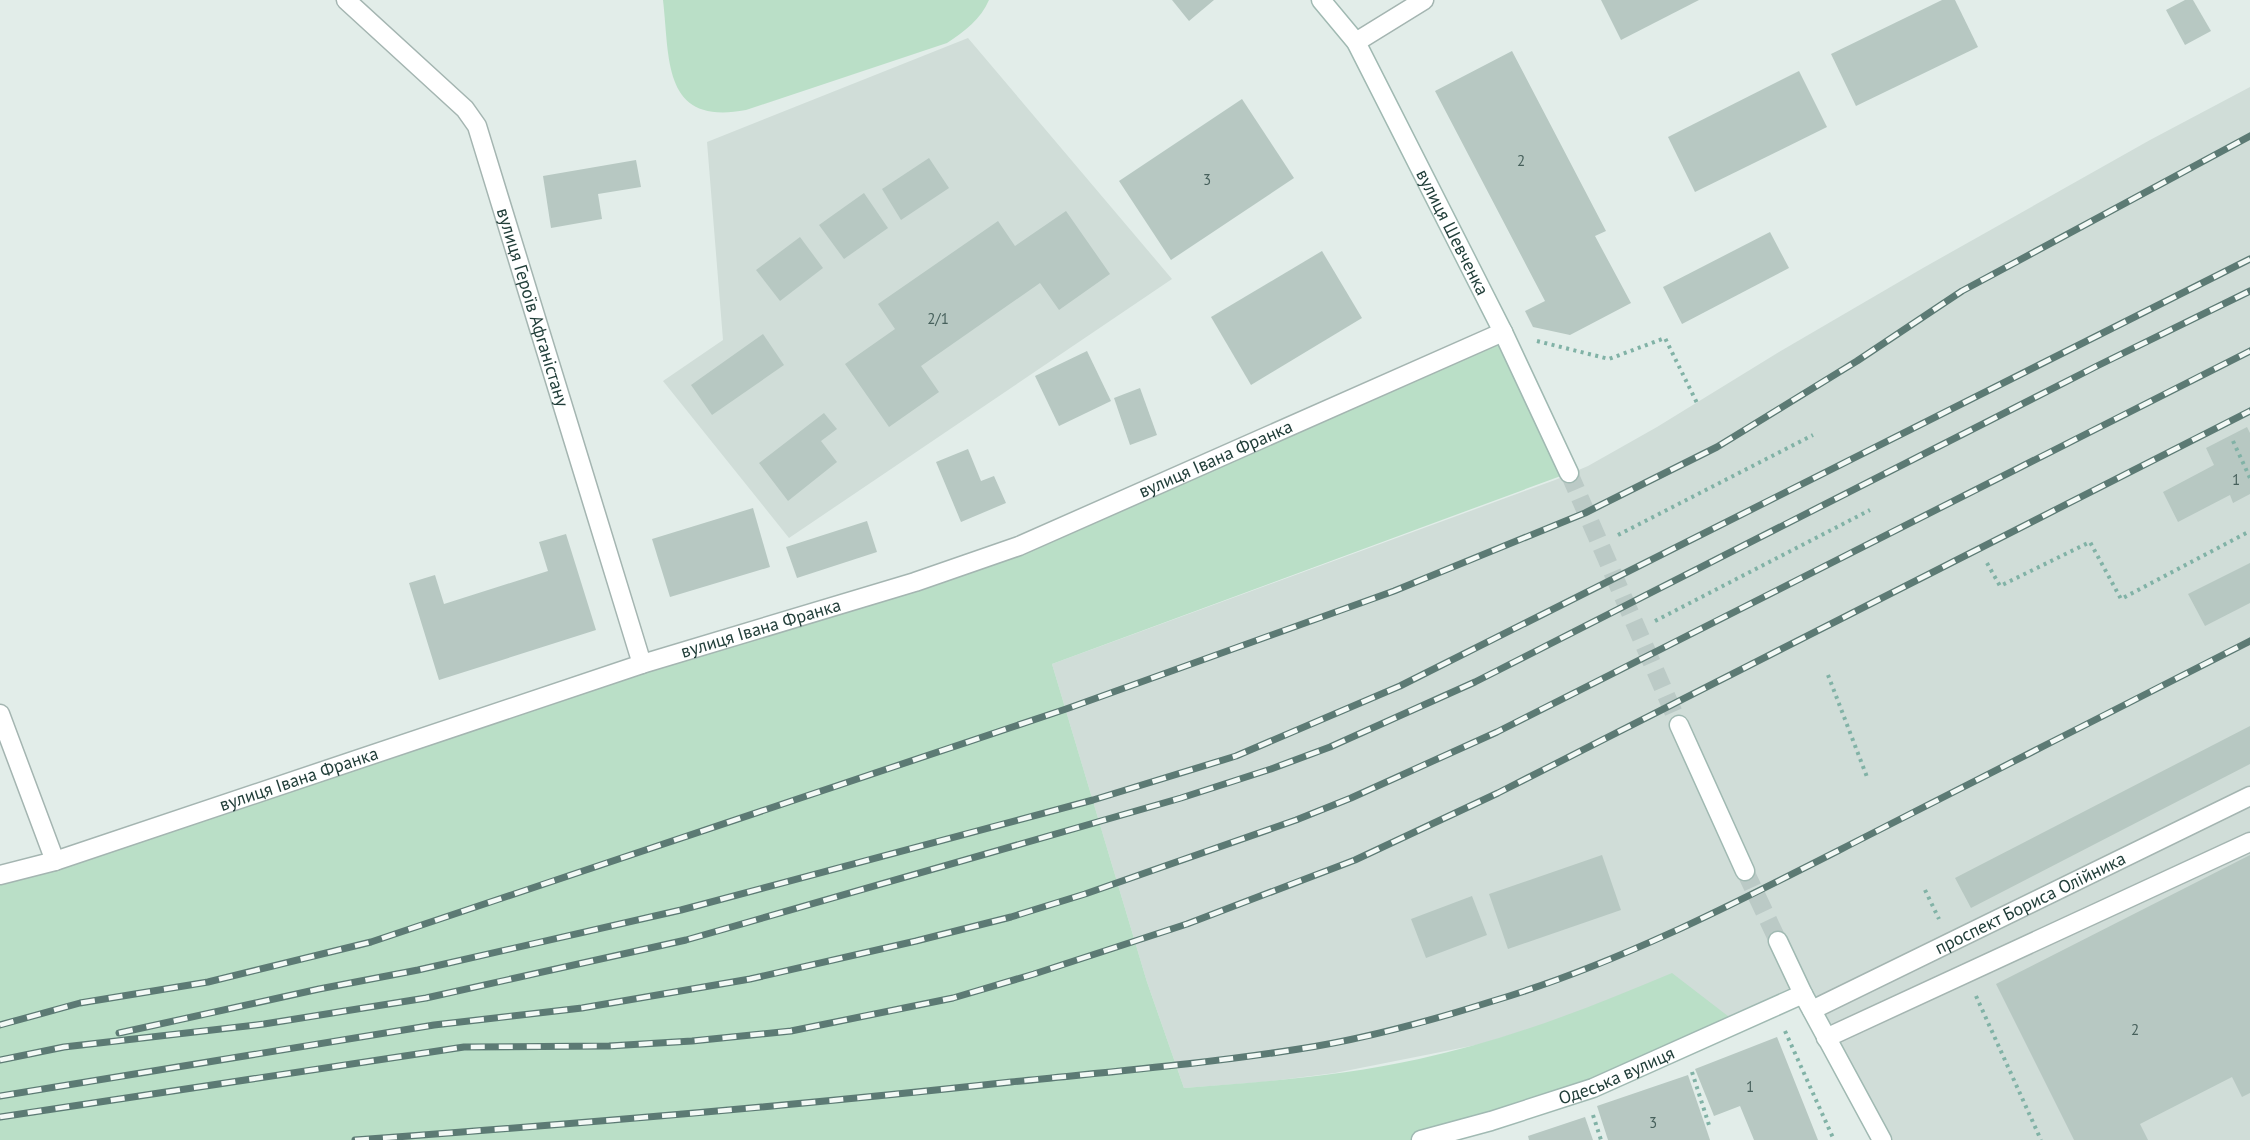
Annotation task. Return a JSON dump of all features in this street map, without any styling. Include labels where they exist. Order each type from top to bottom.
[{"type":"street","name":"вулиця Героїв Афганістану","points":[[346,0],[465,109],[477,126],[642,664]]},
{"type":"street","name":"вулиця Шевченка","points":[[1321,0],[1356,42],[1503,332],[1569,473]]},
{"type":"street","points":[[1356,42],[1424,0]]},
{"type":"street","name":"вулиця Івана Франка","points":[[0,875],[55,861],[642,664],[915,582],[1019,546],[1503,332]]},
{"type":"street","points":[[0,714],[55,861]]},
{"type":"street","points":[[1679,725],[1745,871]]},
{"type":"street","name":"проспект Бориса Олійника","points":[[1812,1010],[2250,796]]},
{"type":"street","name":"проспект Бориса Олійника","points":[[1826,1038],[2250,842]]},
{"type":"street","points":[[1778,941],[1803,994],[1882,1140]]},
{"type":"street","name":"Одеська вулиця","points":[[1421,1140],[1491,1121],[1593,1088],[1803,994]]},
{"type":"path","points":[[1503,332],[1609,359],[1665,338],[1696,403]]},
{"type":"path","points":[[1618,535],[1813,435]]},
{"type":"path","points":[[2233,441],[2250,478]]},
{"type":"path","points":[[1655,621],[1870,510]]},
{"type":"path","points":[[1987,563],[2000,586],[2090,542],[2121,599],[2250,531]]},
{"type":"path","points":[[1828,675],[1867,777]]},
{"type":"path","points":[[1925,890],[1951,944]]},
{"type":"path","points":[[1965,972],[2041,1140]]},
{"type":"path","points":[[1785,1032],[1834,1140]]},
{"type":"path","points":[[1690,1065],[1709,1125]]},
{"type":"path","points":[[1592,1112],[1601,1140]]},
{"type":"shaded area","points":[[968,38],[1172,279],[789,538],[663,381],[723,340],[707,142]]},
{"type":"shaded area","points":[[2250,87],[2250,1140],[1882,1140],[1804,994],[1737,1023],[1607,1001],[1550,1023],[1481,1044],[1335,1073],[1263,1082],[1184,1088],[1147,982],[1052,664],[1588,466],[1923,268],[2150,140]]},
{"type":"green space","points":[[663,0],[989,0],[971,24],[947,43],[746,110],[719,112],[699,108],[685,98],[676,84],[670,65]]},
{"type":"green space","points":[[1503,332],[1569,473],[1052,664],[1147,982],[1184,1088],[1331,1074],[1419,1059],[1516,1033],[1610,999],[1672,973],[1737,1023],[1593,1088],[1421,1140],[0,1140],[0,875],[915,582]]},
{"type":"building","points":[[1172,0],[1214,0],[1189,21]]},
{"type":"building","points":[[1601,0],[1699,0],[1621,40]]},
{"type":"building","points":[[1942,0],[1955,0],[1978,47],[1856,106],[1831,54]]},
{"type":"building","points":[[2185,0],[2193,0],[2211,31],[2185,45],[2166,10]]},
{"type":"building","points":[[1512,51],[1606,231],[1595,236],[1631,303],[1570,335],[1533,327],[1525,311],[1545,301],[1435,91]]},
{"type":"building","points":[[1799,71],[1827,127],[1695,192],[1668,137]]},
{"type":"building","points":[[1242,99],[1294,178],[1171,260],[1119,181]]},
{"type":"building","points":[[929,158],[949,188],[901,220],[882,189]]},
{"type":"building","points":[[636,160],[641,187],[598,194],[602,219],[551,228],[543,176]]},
{"type":"building","points":[[864,193],[888,228],[844,259],[819,225]]},
{"type":"building","points":[[1066,211],[1110,274],[1059,310],[1040,283],[921,366],[939,392],[889,427],[845,364],[895,329],[878,304],[998,221],[1015,246]]},
{"type":"building","points":[[1770,232],[1789,268],[1682,324],[1663,287]]},
{"type":"building","points":[[800,237],[823,268],[780,301],[756,270]]},
{"type":"building","points":[[1322,251],[1362,318],[1251,385],[1211,317]]},
{"type":"building","points":[[763,334],[784,365],[712,415],[691,385]]},
{"type":"building","points":[[1087,351],[1111,401],[1059,426],[1035,376]]},
{"type":"building","points":[[1140,388],[1157,435],[1130,445],[1114,398]]},
{"type":"building","points":[[824,413],[837,429],[821,441],[837,462],[788,501],[759,463]]},
{"type":"building","points":[[2247,427],[2250,433],[2250,494],[2233,503],[2230,495],[2178,522],[2163,492],[2214,465],[2206,448]]},
{"type":"building","points":[[968,449],[981,481],[994,476],[1006,503],[961,522],[936,462]]},
{"type":"building","points":[[753,508],[770,567],[670,597],[652,539]]},
{"type":"building","points":[[867,521],[877,552],[797,578],[786,547]]},
{"type":"building","points":[[566,534],[596,630],[439,680],[409,583],[435,575],[444,604],[548,571],[539,542]]},
{"type":"building","points":[[2250,563],[2250,603],[2205,626],[2188,594]]},
{"type":"building","points":[[2250,726],[2250,764],[1971,908],[1955,878]]},
{"type":"building","points":[[1602,855],[1621,910],[1508,949],[1489,894]]},
{"type":"building","points":[[2250,855],[2250,1093],[2242,1097],[2232,1077],[2140,1124],[2148,1140],[2074,1140],[1996,984]]},
{"type":"building","points":[[1472,896],[1487,935],[1426,958],[1411,919]]},
{"type":"building","points":[[1777,1037],[1818,1140],[1754,1140],[1740,1106],[1714,1116],[1695,1069]]},
{"type":"building","points":[[1688,1075],[1710,1140],[1608,1140],[1597,1106]]},
{"type":"building","points":[[1585,1117],[1593,1140],[1529,1140],[1528,1136]]},
{"type":"tunnel","points":[[1569,473],[1679,725]]},
{"type":"tunnel","points":[[1745,871],[1778,941]]},
{"type":"railway","points":[[0,1025],[80,1003],[208,982],[371,942],[1066,709],[1394,591],[1585,513],[1717,447],[1857,361],[1962,291],[2250,136]]},
{"type":"railway","points":[[119,1033],[319,989],[418,970],[681,910],[1093,800],[1236,756],[1400,686],[2250,259]]},
{"type":"railway","points":[[0,1060],[64,1047],[264,1024],[426,998],[686,940],[1181,798],[1271,769],[1330,747],[1475,682],[2097,366],[2250,291]]},
{"type":"railway","points":[[0,1096],[434,1025],[582,1008],[750,979],[1011,917],[1085,894],[1296,820],[1351,798],[1497,732],[2250,351]]},
{"type":"railway","points":[[0,1117],[464,1047],[609,1046],[692,1041],[791,1031],[953,998],[1034,974],[1187,924],[1355,860],[1498,793],[2250,411]]},
{"type":"railway","points":[[355,1140],[765,1107],[1155,1067],[1299,1049],[1397,1029],[1542,985],[1637,948],[1776,882],[2250,641]]}]
